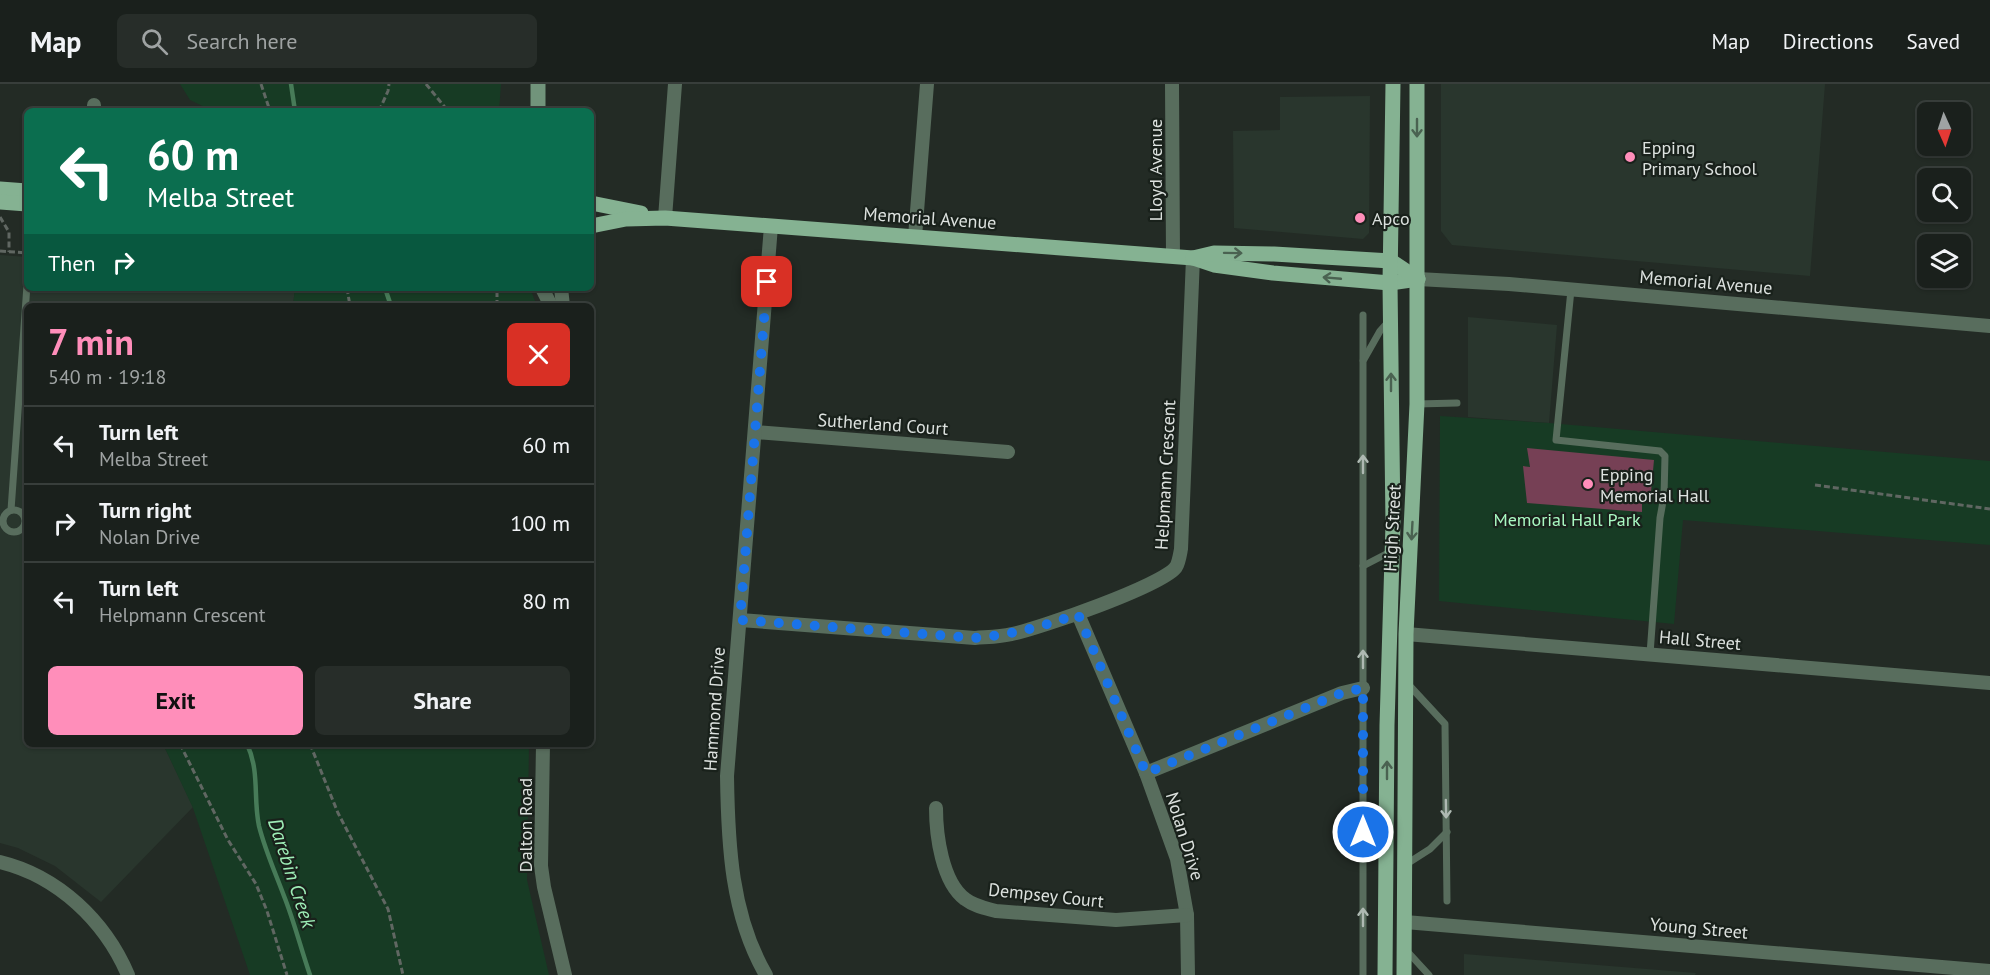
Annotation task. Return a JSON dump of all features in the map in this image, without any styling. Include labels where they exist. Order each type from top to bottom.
[{"type":"main road","name":"High Street","points":[[1385,975],[1387,725],[1393,524],[1390,261],[1393,84]]},
{"type":"main road","name":"High Street","points":[[1404,975],[1406,634],[1417,404],[1417,84]]},
{"type":"main road","points":[[0,189],[24,191]]},
{"type":"main road","points":[[0,202],[24,204]]},
{"type":"main road","name":"Memorial Avenue","points":[[594,204],[665,218]]},
{"type":"main road","name":"Memorial Avenue","points":[[594,225],[626,219],[665,218],[1173,256],[1192,258],[1214,266],[1390,283],[1418,279]]},
{"type":"main road","name":"Memorial Avenue","points":[[1192,258],[1214,253],[1390,261],[1418,279]]},
{"type":"street","points":[[665,218],[675,84]]},
{"type":"street","points":[[915,237],[927,84]]},
{"type":"street","name":"Lloyd Avenue","points":[[1172,84],[1173,256]]},
{"type":"street","points":[[534,108],[538,89]]},
{"type":"street","points":[[538,89],[538,108]]},
{"type":"street","name":"Hammond Drive","points":[[766,975],[742,920],[731,859],[727,818],[729,736],[771,225]]},
{"type":"street","name":"Helpmann Crescent","points":[[740,620],[975,638],[1010,635],[1043,627],[1078,614],[1163,578],[1176,566],[1181,549],[1192,258]]},
{"type":"street","name":"Memorial Avenue","points":[[1418,279],[1990,326]]},
{"type":"street","name":"Sutherland Court","points":[[755,432],[1008,452]]},
{"type":"street","name":"Nolan Drive","points":[[1078,614],[1146,773],[1177,859],[1187,915],[1188,975]]},
{"type":"street","name":"Hall Street","points":[[1406,634],[1990,683]]},
{"type":"street","points":[[1146,773],[1342,693],[1363,688]]},
{"type":"street","name":"Dalton Road","points":[[543,747],[541,866],[565,975]]},
{"type":"street","name":"Dempsey Court","points":[[936,808],[936,833],[948,874],[955,889],[965,899],[980,907],[996,911],[1096,919],[1187,915]]},
{"type":"street","points":[[0,862],[40,877],[85,910],[110,941],[128,975]]},
{"type":"street","name":"Young Street","points":[[1405,922],[1919,970],[1990,971]]},
{"type":"lane","points":[[1571,290],[1556,440],[1660,451],[1665,456],[1664,496],[1660,518],[1650,654]]},
{"type":"lane","points":[[1363,975],[1364,315]]},
{"type":"lane","points":[[6,512],[24,317]]},
{"type":"lane","points":[[1364,361],[1380,331],[1391,320]]},
{"type":"lane","points":[[1417,404],[1457,403]]},
{"type":"lane","points":[[1363,566],[1392,551]]},
{"type":"lane","points":[[1406,682],[1445,724],[1447,901]]},
{"type":"lane","points":[[1405,865],[1430,849],[1447,832]]},
{"type":"lane","points":[[1405,948],[1429,975]]},
{"type":"path","points":[[261,84],[269,108]]},
{"type":"path","points":[[380,108],[389,84]]},
{"type":"path","points":[[426,84],[446,108]]},
{"type":"path","points":[[0,216],[9,232],[9,252]]},
{"type":"path","points":[[0,251],[24,253]]},
{"type":"path","points":[[1815,485],[1990,509]]},
{"type":"path","points":[[182,747],[228,840],[256,884],[287,975]]},
{"type":"path","points":[[311,747],[338,813],[388,909],[403,975]]},
{"type":"shaded area","name":"Epping Primary School","points":[[1441,84],[1825,84],[1810,276],[1452,245],[1441,231]]},
{"type":"shaded area","points":[[1370,96],[1369,233],[1363,239],[1234,228],[1233,131],[1280,130],[1280,97]]},
{"type":"shaded area","points":[[0,255],[24,257],[24,291],[295,291],[293,303],[24,303],[24,747],[164,747],[193,807],[101,902],[55,866],[18,848],[0,843]]},
{"type":"shaded area","points":[[1468,317],[1557,325],[1549,423],[1468,417]]},
{"type":"shaded area","points":[[1464,954],[1696,973],[1695,975],[1464,975]]},
{"type":"green space","points":[[180,84],[501,84],[499,108],[207,108],[190,100]]},
{"type":"green space","points":[[295,291],[531,291],[536,303],[293,303]]},
{"type":"green space","name":"Memorial Hall Park","points":[[1440,416],[1549,423],[1990,461],[1990,545],[1683,520],[1674,624],[1439,601]]},
{"type":"green space","points":[[164,747],[529,747],[527,880],[549,975],[250,975],[193,808]]},
{"type":"building","name":"Epping Memorial Hall","points":[[1527,448],[1654,460],[1650,503],[1642,502],[1642,512],[1527,503],[1523,466],[1530,467]]},
{"type":"waterway","name":"Darebin Creek","points":[[291,84],[295,108]]},
{"type":"waterway","name":"Darebin Creek","points":[[386,291],[390,303]]},
{"type":"waterway","name":"Darebin Creek","points":[[248,747],[254,765],[257,816],[261,835],[291,915],[310,975]]},
{"type":"place","name":"Epping Primary School","points":[[1630,157]]},
{"type":"place","name":"Apco","points":[[1360,218]]},
{"type":"place","name":"Epping Memorial Hall","points":[[1588,484]]},
{"type":"route","points":[[767,282],[740,620],[975,638],[1010,635],[1043,627],[1078,614],[1146,773],[1342,693],[1363,688],[1363,832]]}]
